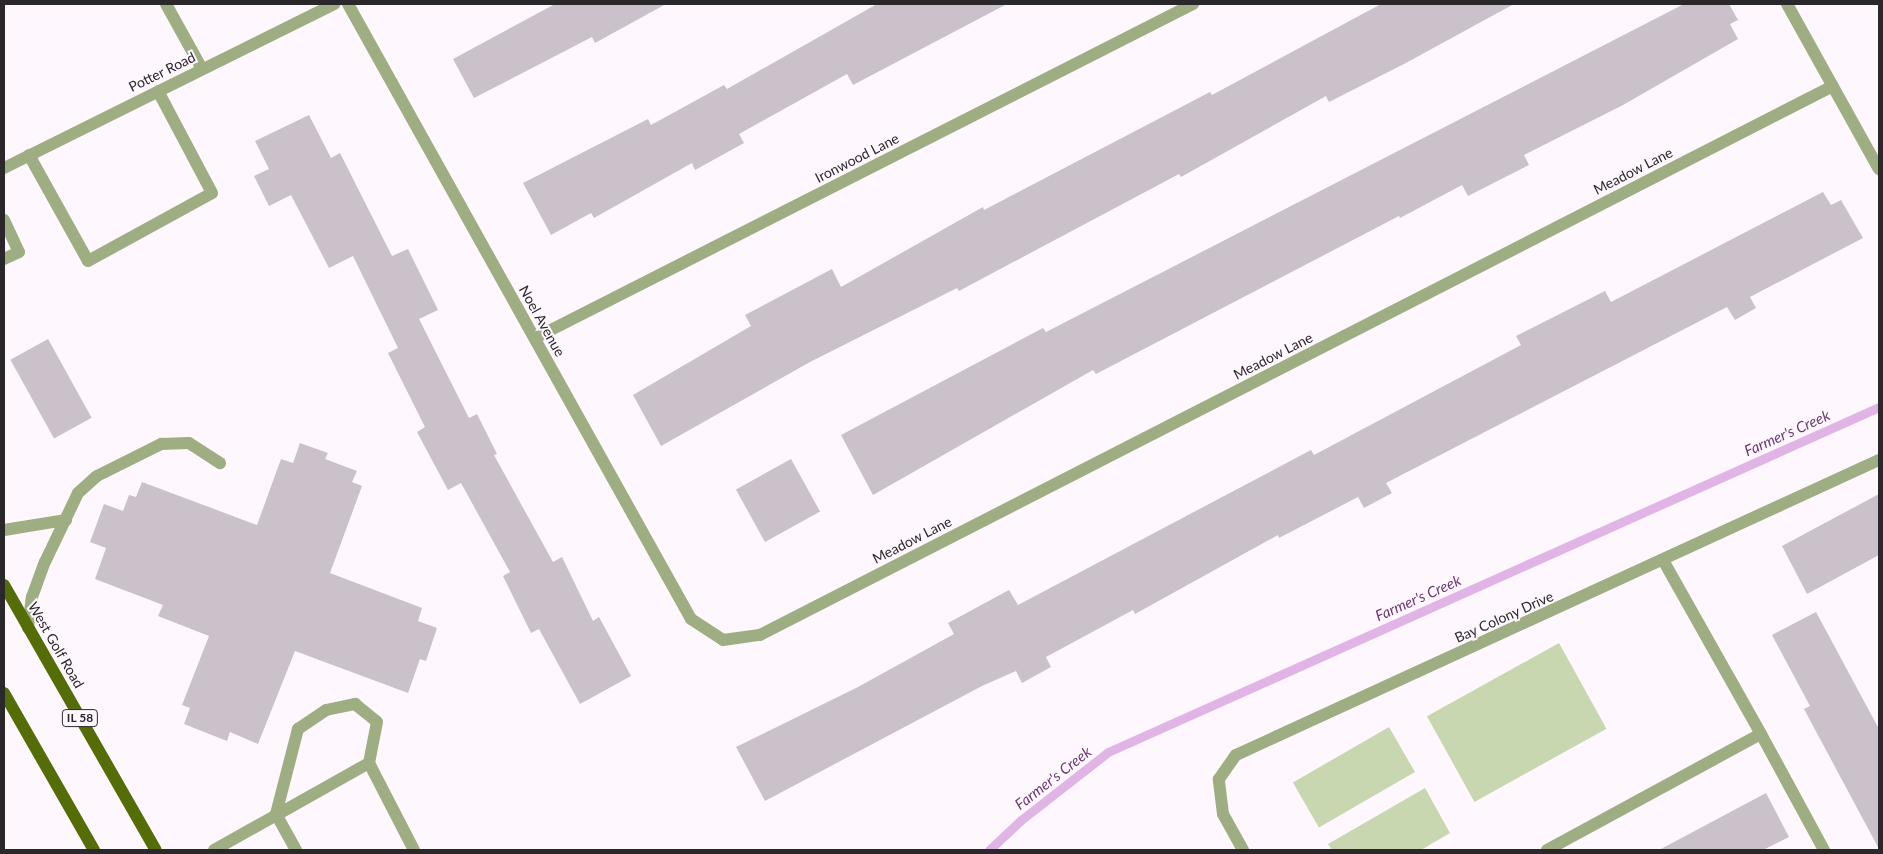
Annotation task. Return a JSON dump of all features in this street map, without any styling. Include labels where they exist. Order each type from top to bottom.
[{"type":"main road","name":"West Golf Road","points":[[4,585],[156,850]]},
{"type":"main road","points":[[4,693],[94,850]]},
{"type":"street","points":[[166,4],[202,69]]},
{"type":"street","name":"Potter Road","points":[[4,168],[158,90],[335,4]]},
{"type":"street","name":"Noel Avenue","points":[[348,4],[691,619],[723,640]]},
{"type":"street","name":"Ironwood Lane","points":[[534,338],[1193,4]]},
{"type":"street","points":[[1787,4],[1879,169]]},
{"type":"street","name":"Meadow Lane","points":[[723,640],[760,635],[1833,86]]},
{"type":"street","points":[[29,155],[88,261],[212,194],[158,90]]},
{"type":"street","points":[[4,220],[19,252],[4,259]]},
{"type":"street","points":[[28,628],[32,598],[78,493],[96,476],[161,444],[189,443],[220,463]]},
{"type":"street","name":"Bay Colony Drive","points":[[1243,850],[1223,814],[1219,779],[1236,755],[1664,562],[1879,460]]},
{"type":"street","points":[[4,530],[66,520]]},
{"type":"street","points":[[1664,562],[1824,850]]},
{"type":"street","points":[[296,850],[276,814],[298,729],[326,710],[355,704],[377,722],[369,763],[414,850]]},
{"type":"street","points":[[1547,850],[1761,734]]},
{"type":"street","points":[[214,850],[369,763]]},
{"type":"green space","points":[[1559,643],[1607,729],[1474,802],[1427,716]]},
{"type":"green space","points":[[1389,727],[1415,772],[1319,828],[1293,783]]},
{"type":"green space","points":[[1425,788],[1450,833],[1421,850],[1332,850],[1328,844]]},
{"type":"building","points":[[555,4],[666,4],[595,43],[592,37],[474,98],[453,59]]},
{"type":"building","points":[[877,4],[1007,4],[853,85],[847,74],[739,134],[744,143],[695,170],[692,163],[594,218],[591,213],[551,235],[523,183],[648,119],[651,125],[724,85],[727,89]]},
{"type":"building","points":[[1381,4],[1514,4],[1404,64],[1329,102],[1326,96],[1181,177],[1179,174],[959,291],[957,288],[810,362],[661,446],[633,395],[751,326],[745,315],[832,269],[841,287],[983,207],[984,210],[1210,92],[1212,95]]},
{"type":"building","points":[[1684,4],[1729,4],[1738,20],[1730,24],[1738,39],[1623,105],[1524,155],[1529,165],[1468,196],[1462,185],[1400,218],[1399,216],[1096,374],[1093,370],[873,495],[841,435],[1043,328],[1046,332]]},
{"type":"building","points":[[309,115],[331,158],[340,153],[392,256],[408,249],[438,310],[419,319],[469,418],[477,414],[497,454],[494,455],[553,562],[562,557],[593,621],[599,617],[631,676],[580,704],[539,629],[531,633],[503,576],[510,572],[461,483],[448,490],[417,432],[425,427],[388,353],[398,348],[353,256],[329,268],[291,195],[269,206],[254,176],[269,169],[255,141]]},
{"type":"building","points":[[1823,192],[1831,205],[1841,200],[1863,238],[1750,297],[1756,308],[1735,320],[1727,307],[1386,483],[1392,493],[1364,508],[1358,497],[1279,538],[1278,535],[1135,614],[1133,610],[1046,657],[1051,667],[1022,683],[1016,671],[982,686],[765,801],[736,747],[858,687],[954,634],[948,623],[1009,590],[1018,605],[1311,450],[1314,455],[1521,345],[1516,336],[1605,291],[1611,302]]},
{"type":"building","points":[[48,339],[92,418],[54,439],[10,360]]},
{"type":"building","points":[[300,443],[328,453],[325,459],[357,471],[352,482],[362,486],[330,573],[422,608],[418,621],[437,628],[426,661],[420,659],[408,693],[295,651],[258,744],[230,732],[227,741],[184,724],[190,708],[182,705],[209,636],[158,616],[163,605],[95,579],[106,548],[90,542],[104,504],[123,511],[129,495],[136,497],[142,482],[257,525],[281,459],[293,463]]},
{"type":"building","points":[[791,459],[820,511],[765,542],[736,490]]},
{"type":"building","points":[[1879,494],[1879,555],[1807,594],[1782,546]]},
{"type":"building","points":[[1816,612],[1879,729],[1879,849],[1804,709],[1810,706],[1772,635]]},
{"type":"building","points":[[1766,793],[1789,837],[1763,850],[1659,850]]},
{"type":"waterway","name":"Farmer's Creek","points":[[989,850],[1021,820],[1108,752],[1879,407]]}]
